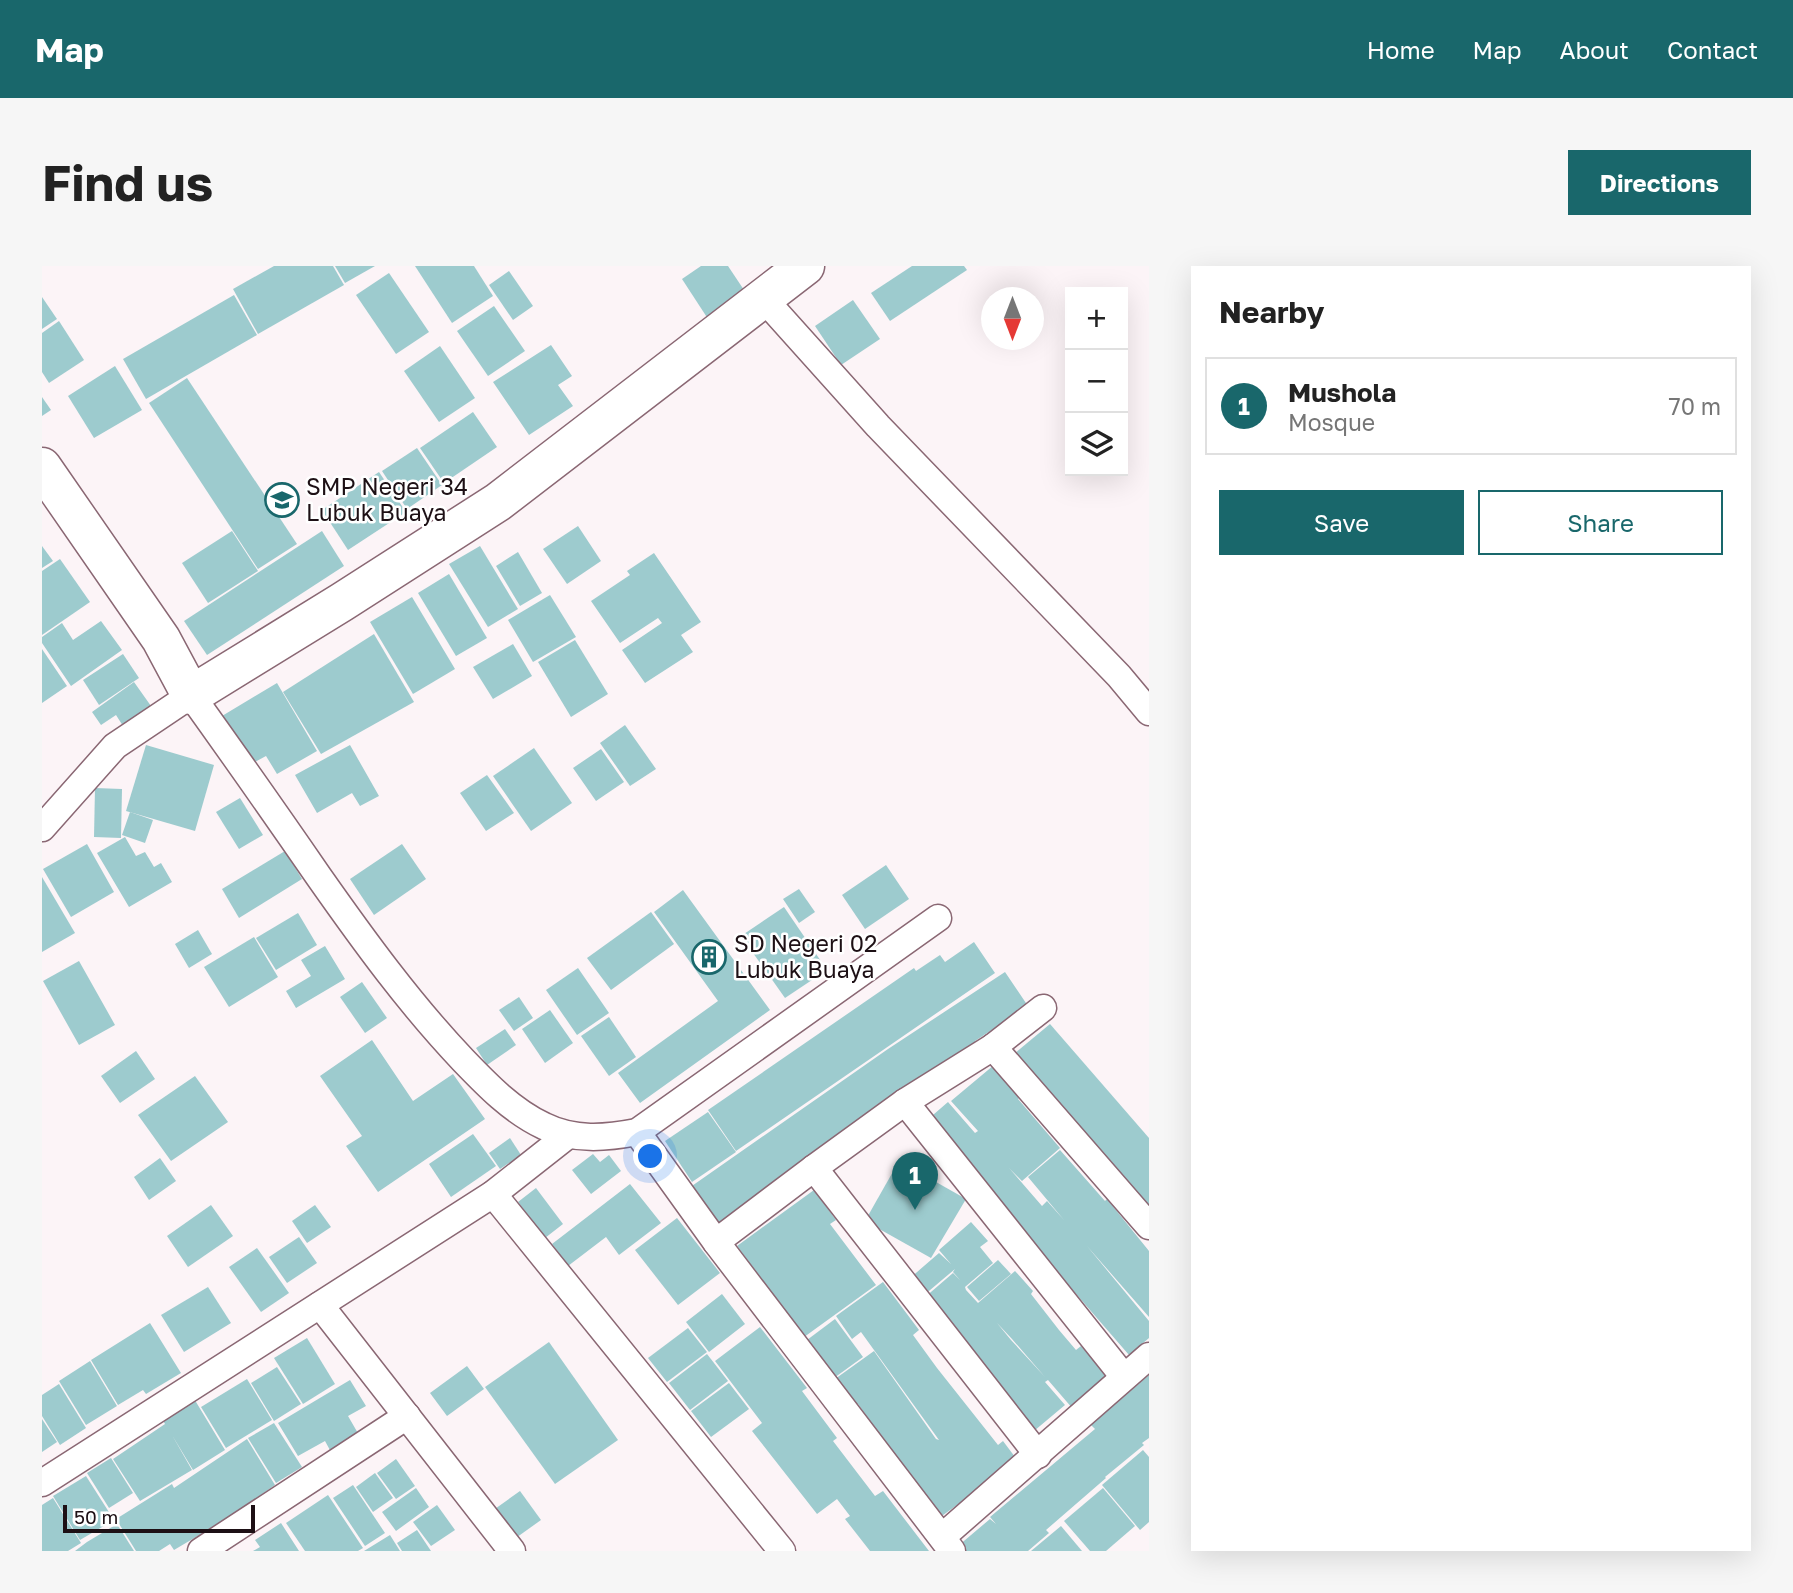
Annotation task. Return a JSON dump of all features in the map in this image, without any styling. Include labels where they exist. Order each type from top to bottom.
[{"type":"street","points":[[42,828],[115,746],[191,695],[498,502],[805,266]]},
{"type":"street","points":[[764,299],[878,426],[1119,676],[1149,712]]},
{"type":"street","points":[[42,467],[161,639],[191,695],[366,944],[425,1021],[475,1073],[516,1110],[546,1127],[568,1135],[589,1138],[637,1132],[938,918]]},
{"type":"street","points":[[716,1242],[905,1102],[993,1047],[1043,1008]]},
{"type":"street","points":[[993,1047],[1149,1226]]},
{"type":"street","points":[[905,1102],[1124,1377]]},
{"type":"street","points":[[637,1132],[716,1242],[947,1544],[1038,1455],[1149,1356]]},
{"type":"street","points":[[42,1483],[493,1194],[568,1135]]},
{"type":"street","points":[[814,1168],[1038,1455]]},
{"type":"street","points":[[493,1194],[782,1551]]},
{"type":"street","points":[[320,1305],[407,1416],[503,1548]]},
{"type":"street","points":[[201,1551],[407,1416]]},
{"type":"building","points":[[274,266],[333,266],[344,285],[258,334],[233,289]]},
{"type":"building","points":[[335,266],[375,266],[345,283]]},
{"type":"building","points":[[415,266],[474,266],[493,296],[452,323]]},
{"type":"building","points":[[701,266],[728,266],[748,296],[710,322],[682,279]]},
{"type":"building","points":[[912,266],[964,266],[967,270],[890,321],[871,293]]},
{"type":"building","points":[[509,271],[533,306],[513,320],[489,285]]},
{"type":"building","points":[[389,273],[429,332],[396,354],[356,295]]},
{"type":"building","points":[[234,295],[257,335],[146,399],[123,359]]},
{"type":"building","points":[[42,297],[57,319],[42,329]]},
{"type":"building","points":[[853,300],[880,339],[841,365],[815,326]]},
{"type":"building","points":[[494,306],[525,351],[488,376],[457,331]]},
{"type":"building","points":[[59,321],[84,360],[49,383],[42,372],[42,333]]},
{"type":"building","points":[[551,345],[572,376],[558,385],[573,406],[529,435],[493,382]]},
{"type":"building","name":"SMP Negeri 34 Lubuk Buaya","points":[[440,346],[475,398],[439,422],[404,371]]},
{"type":"building","points":[[115,366],[142,410],[94,438],[68,396]]},
{"type":"building","name":"SMP Negeri 34 Lubuk Buaya","points":[[187,378],[297,544],[258,569],[149,403]]},
{"type":"building","points":[[42,397],[51,410],[42,416]]},
{"type":"building","name":"SMP Negeri 34 Lubuk Buaya","points":[[473,412],[497,447],[444,483],[420,448]]},
{"type":"building","name":"SMP Negeri 34 Lubuk Buaya","points":[[417,448],[442,485],[407,509],[382,471]]},
{"type":"building","name":"SMP Negeri 34 Lubuk Buaya","points":[[379,472],[406,512],[348,550],[322,510]]},
{"type":"building","points":[[578,526],[601,561],[567,584],[543,549]]},
{"type":"building","points":[[232,531],[258,571],[208,603],[182,563]]},
{"type":"building","name":"SMP Negeri 34 Lubuk Buaya","points":[[322,531],[344,566],[207,655],[184,621]]},
{"type":"building","points":[[42,546],[53,561],[42,568]]},
{"type":"building","points":[[480,546],[518,609],[488,627],[449,564]]},
{"type":"building","points":[[518,552],[542,593],[520,606],[496,566]]},
{"type":"building","points":[[654,553],[701,622],[681,635],[693,652],[645,683],[622,650],[662,623],[658,618],[620,643],[591,601],[630,575],[627,571]]},
{"type":"building","points":[[60,559],[90,602],[42,635],[42,571]]},
{"type":"building","points":[[449,574],[487,638],[456,656],[418,593]]},
{"type":"building","points":[[550,595],[576,637],[533,662],[508,620]]},
{"type":"building","points":[[412,597],[455,669],[413,694],[370,622]]},
{"type":"building","points":[[101,621],[122,650],[71,686],[42,643],[42,637],[62,623],[73,640]]},
{"type":"building","points":[[374,634],[414,702],[321,754],[283,692]]},
{"type":"building","points":[[575,640],[608,694],[571,717],[538,662]]},
{"type":"building","points":[[513,644],[532,676],[493,699],[473,667]]},
{"type":"building","points":[[42,649],[67,686],[42,703]]},
{"type":"building","points":[[123,654],[139,678],[99,705],[83,680]]},
{"type":"building","points":[[134,682],[151,706],[123,726],[116,715],[101,725],[92,712]]},
{"type":"building","points":[[277,683],[317,751],[277,774],[266,756],[251,764],[222,716]]},
{"type":"building","points":[[625,725],[656,769],[630,786],[600,743]]},
{"type":"building","points":[[146,745],[214,765],[195,831],[126,811]]},
{"type":"building","points":[[350,745],[379,796],[360,806],[352,793],[317,813],[295,775]]},
{"type":"building","points":[[534,748],[572,803],[531,831],[493,776]]},
{"type":"building","points":[[601,749],[624,782],[596,801],[573,768]]},
{"type":"building","points":[[487,775],[514,813],[486,831],[460,793]]},
{"type":"building","points":[[95,788],[122,789],[121,838],[94,837]]},
{"type":"building","points":[[240,798],[263,835],[239,849],[216,812]]},
{"type":"building","points":[[130,812],[153,820],[145,843],[122,835]]},
{"type":"building","points":[[125,837],[136,856],[145,852],[154,867],[161,863],[172,882],[129,907],[97,853]]},
{"type":"building","points":[[87,844],[114,892],[71,917],[43,869]]},
{"type":"building","points":[[402,844],[426,879],[374,915],[350,879]]},
{"type":"building","points":[[285,851],[302,879],[239,918],[222,889]]},
{"type":"building","points":[[886,865],[909,899],[865,929],[842,895]]},
{"type":"building","points":[[42,877],[75,933],[42,952]]},
{"type":"building","points":[[799,889],[815,912],[799,923],[783,899]]},
{"type":"building","name":"SD Negeri 02 Lubuk Buaya","points":[[683,890],[770,1010],[640,1103],[618,1073],[718,1001],[654,912]]},
{"type":"building","points":[[784,907],[827,970],[785,998],[741,936]]},
{"type":"building","name":"SD Negeri 02 Lubuk Buaya","points":[[651,912],[674,944],[611,990],[587,958]]},
{"type":"building","points":[[298,913],[317,945],[276,970],[256,938]]},
{"type":"building","points":[[198,930],[212,954],[189,968],[175,944]]},
{"type":"building","points":[[254,937],[278,977],[229,1007],[204,967]]},
{"type":"building","points":[[974,942],[995,973],[736,1151],[708,1110],[914,968],[916,971],[940,955],[945,962]]},
{"type":"building","points":[[325,946],[345,979],[296,1008],[286,991],[311,976],[301,960]]},
{"type":"building","points":[[79,961],[115,1025],[79,1045],[43,981]]},
{"type":"building","points":[[578,968],[609,1013],[577,1035],[546,990]]},
{"type":"building","points":[[1005,972],[1028,1006],[715,1226],[689,1188],[888,1049]]},
{"type":"building","points":[[362,982],[387,1018],[365,1033],[340,997]]},
{"type":"building","points":[[519,997],[533,1018],[514,1031],[499,1010]]},
{"type":"building","points":[[550,1010],[573,1043],[545,1063],[522,1029]]},
{"type":"building","points":[[609,1017],[636,1057],[609,1076],[581,1036]]},
{"type":"building","points":[[1050,1024],[1149,1138],[1149,1213],[1014,1054]]},
{"type":"building","points":[[505,1029],[516,1045],[487,1065],[476,1048]]},
{"type":"building","points":[[372,1040],[413,1101],[453,1074],[485,1119],[378,1192],[346,1146],[362,1136],[320,1076]]},
{"type":"building","points":[[136,1051],[155,1079],[120,1103],[101,1076]]},
{"type":"building","points":[[994,1065],[1021,1096],[1018,1099],[1060,1148],[1022,1181],[1009,1168],[1042,1206],[1047,1201],[1064,1220],[1028,1177],[1060,1150],[1105,1201],[1107,1199],[1149,1251],[1149,1317],[1087,1246],[1149,1321],[1149,1338],[1129,1355],[926,1121],[948,1102],[975,1133],[978,1131],[951,1101]]},
{"type":"building","points":[[195,1076],[228,1122],[171,1161],[138,1115]]},
{"type":"building","points":[[708,1112],[736,1152],[692,1182],[665,1141]]},
{"type":"building","points":[[473,1134],[496,1166],[451,1197],[429,1164]]},
{"type":"building","points":[[510,1138],[521,1155],[500,1169],[489,1153]]},
{"type":"building","points":[[593,1154],[600,1162],[609,1155],[621,1171],[591,1194],[572,1170]]},
{"type":"building","points":[[160,1158],[176,1181],[149,1200],[134,1177]]},
{"type":"building","points":[[899,1161],[966,1199],[931,1258],[865,1221]]},
{"type":"building","points":[[630,1184],[661,1223],[619,1255],[606,1237],[568,1266],[552,1244]]},
{"type":"building","points":[[536,1188],[563,1224],[545,1238],[518,1202]]},
{"type":"building","points":[[814,1190],[836,1220],[830,1224],[876,1285],[800,1340],[737,1246]]},
{"type":"building","points":[[211,1205],[233,1236],[188,1267],[167,1236]]},
{"type":"building","points":[[315,1205],[331,1227],[307,1243],[292,1221]]},
{"type":"building","points":[[677,1218],[720,1273],[678,1305],[635,1250]]},
{"type":"building","points":[[971,1222],[988,1241],[980,1247],[993,1263],[965,1287],[966,1290],[978,1303],[1015,1271],[1076,1350],[1081,1346],[1109,1378],[1073,1409],[1048,1380],[1045,1382],[1065,1405],[1034,1431],[924,1298],[953,1273],[960,1280],[953,1272],[955,1269],[923,1296],[909,1279],[939,1253],[951,1264],[939,1250]],"holes":[[[997,1323],[1012,1339],[1045,1377]]]},
{"type":"building","points":[[299,1237],[317,1263],[287,1283],[269,1257]]},
{"type":"building","points":[[257,1248],[289,1293],[261,1312],[229,1267]]},
{"type":"building","points":[[998,1260],[1011,1274],[979,1301],[967,1287]]},
{"type":"building","points":[[883,1282],[919,1330],[913,1335],[937,1368],[998,1445],[1003,1441],[1018,1461],[939,1518],[858,1404],[855,1406],[835,1379],[874,1351],[939,1440],[861,1332],[852,1339],[836,1316]]},
{"type":"building","points":[[208,1287],[231,1323],[184,1352],[161,1315]]},
{"type":"building","points":[[722,1294],[745,1324],[709,1352],[686,1322]]},
{"type":"building","points":[[835,1319],[863,1357],[834,1378],[807,1340]]},
{"type":"building","points":[[150,1323],[181,1373],[146,1394],[143,1390],[118,1405],[91,1360]]},
{"type":"building","points":[[760,1327],[807,1388],[802,1391],[837,1438],[833,1441],[875,1496],[883,1491],[929,1551],[870,1551],[845,1519],[850,1516],[837,1499],[817,1514],[752,1431],[762,1423],[715,1361]]},
{"type":"building","points":[[688,1328],[707,1352],[667,1382],[648,1358]]},
{"type":"building","points":[[307,1338],[335,1384],[303,1404],[274,1358]]},
{"type":"building","points":[[549,1342],[618,1440],[555,1484],[485,1387]]},
{"type":"building","points":[[707,1354],[728,1381],[690,1410],[669,1383]]},
{"type":"building","points":[[90,1361],[117,1406],[86,1425],[59,1381]]},
{"type":"building","points":[[467,1366],[484,1389],[447,1416],[430,1393]]},
{"type":"building","points":[[277,1367],[301,1404],[274,1421],[251,1383]]},
{"type":"building","points":[[1149,1375],[1149,1438],[1142,1443],[1144,1445],[1046,1530],[1049,1533],[1028,1551],[962,1551],[958,1546],[990,1519],[996,1524],[990,1517],[1095,1429],[1091,1425]]},
{"type":"building","points":[[247,1379],[272,1420],[226,1448],[201,1407]]},
{"type":"building","points":[[350,1380],[366,1406],[348,1416],[359,1435],[331,1452],[325,1441],[298,1456],[278,1423]]},
{"type":"building","points":[[729,1383],[749,1409],[711,1437],[691,1411]]},
{"type":"building","points":[[59,1384],[86,1428],[60,1445],[42,1416],[42,1395]]},
{"type":"building","points":[[193,1397],[225,1450],[193,1470],[172,1435],[192,1470],[140,1501],[113,1459],[165,1424],[161,1417]]},
{"type":"building","points":[[42,1419],[57,1442],[42,1452]]},
{"type":"building","points":[[274,1423],[302,1467],[276,1483],[248,1438]]},
{"type":"building","points":[[247,1439],[275,1485],[228,1518],[174,1550],[170,1544],[159,1551],[136,1551],[116,1519],[172,1484],[174,1488]]},
{"type":"building","points":[[1143,1450],[1149,1457],[1149,1522],[1140,1530],[1102,1485]]},
{"type":"building","points":[[111,1458],[133,1493],[109,1508],[87,1473]]},
{"type":"building","points":[[396,1459],[415,1486],[396,1499],[377,1473]]},
{"type":"building","points":[[375,1473],[393,1498],[373,1512],[356,1487]]},
{"type":"building","points":[[86,1476],[114,1520],[80,1540],[53,1496]]},
{"type":"building","points":[[353,1485],[385,1533],[365,1546],[333,1498]]},
{"type":"building","points":[[416,1488],[429,1507],[396,1531],[382,1512]]},
{"type":"building","points":[[1103,1488],[1135,1526],[1106,1551],[1090,1551],[1064,1521]]},
{"type":"building","points":[[520,1491],[541,1520],[513,1540],[492,1511]]},
{"type":"building","points":[[328,1495],[363,1548],[358,1551],[305,1551],[286,1523]]},
{"type":"building","points":[[53,1498],[81,1543],[68,1551],[42,1551],[42,1505]]},
{"type":"building","points":[[437,1505],[455,1530],[431,1546],[413,1522]]},
{"type":"building","points":[[281,1523],[299,1551],[253,1551],[260,1547],[255,1540]]},
{"type":"building","points":[[117,1524],[134,1551],[75,1551],[87,1542]]},
{"type":"building","points":[[1061,1526],[1082,1551],[1031,1551]]},
{"type":"building","points":[[417,1530],[431,1551],[402,1551],[397,1543]]},
{"type":"building","points":[[390,1535],[400,1551],[364,1551]]},
{"type":"place","name":"SMP Negeri 34 Lubuk Buaya","points":[[282,500]]},
{"type":"place","name":"SD Negeri 02 Lubuk Buaya","points":[[709,957]]},
{"type":"place","name":"Mushola","points":[[915,1210]]}]
